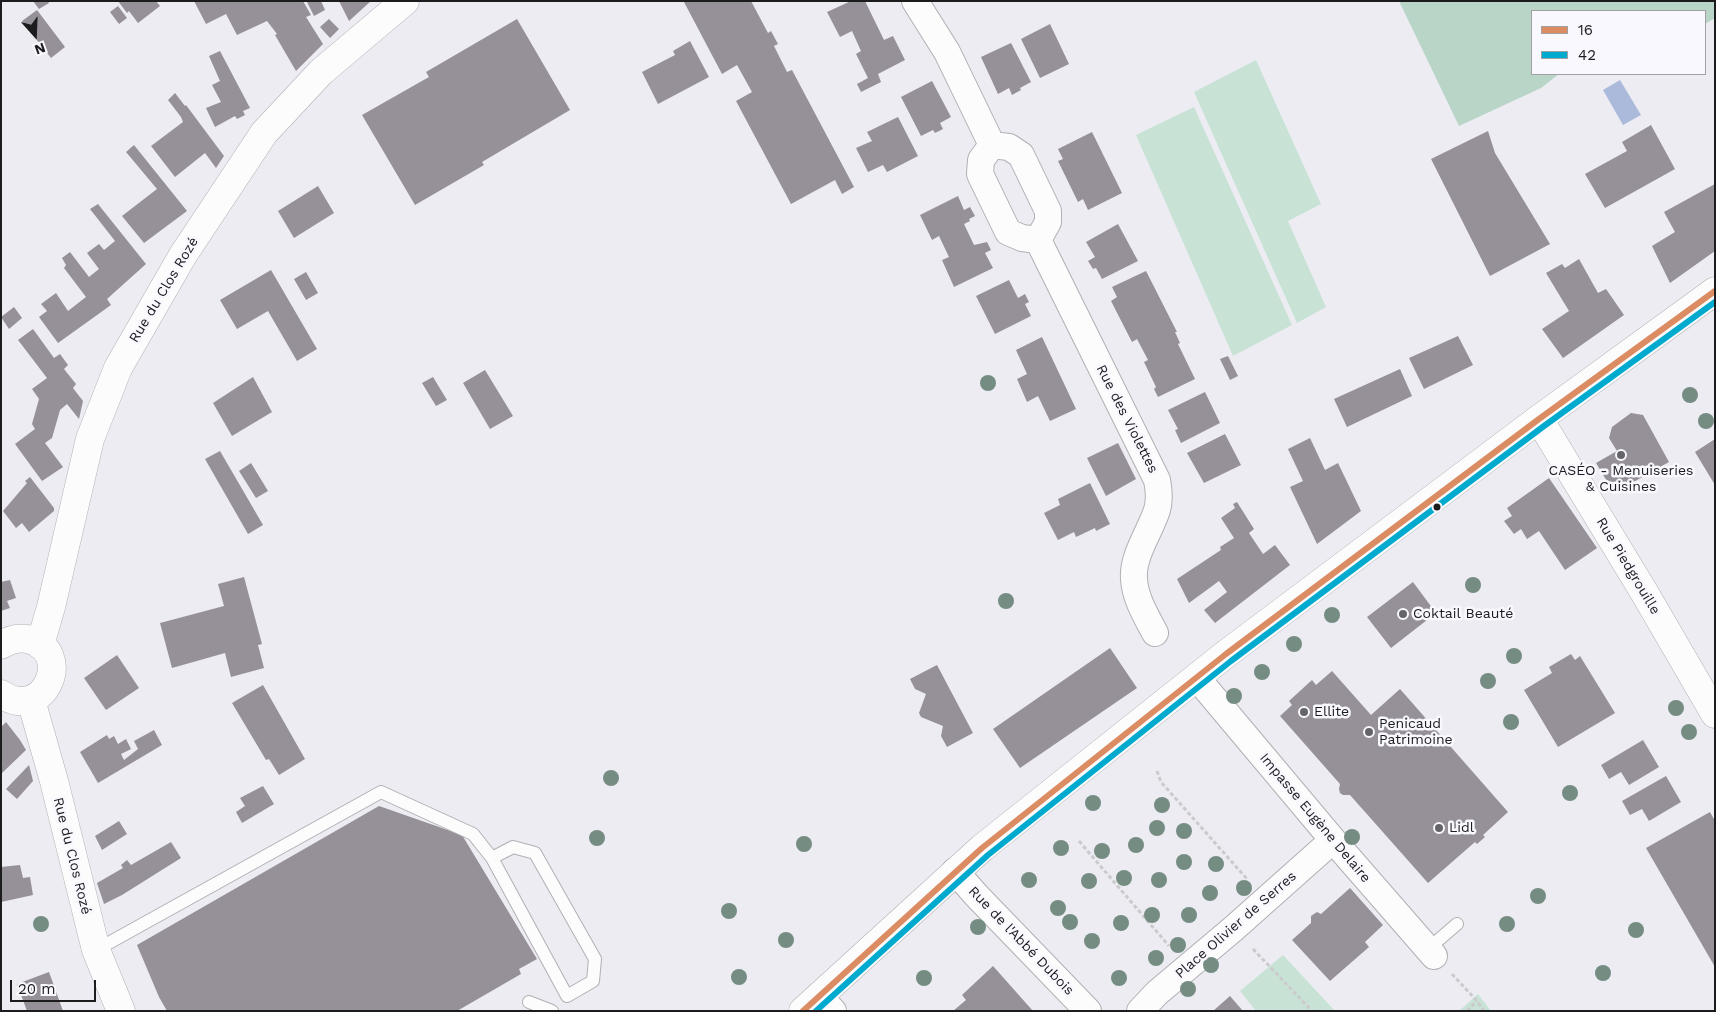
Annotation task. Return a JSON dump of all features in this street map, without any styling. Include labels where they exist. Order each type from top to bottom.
[{"type":"street","name":"Rue du Clos Rozé","points":[[40,645],[90,439],[118,368],[183,255],[264,133],[321,72],[405,1]]},
{"type":"street","points":[[915,1],[947,52],[992,145]]},
{"type":"street","points":[[992,145],[1009,147],[1021,155],[1048,211],[1048,222],[1038,240],[1022,238],[1008,232],[980,174],[981,160],[992,145]]},
{"type":"street","name":"Rue des Violettes","points":[[1038,240],[1157,480],[1159,494],[1158,509],[1138,558],[1134,578],[1139,601],[1154,633]]},
{"type":"street","points":[[818,1006],[955,870],[1197,678],[1539,418],[1715,291]]},
{"type":"street","name":"Rue Piedgrouille","points":[[1539,418],[1715,714]]},
{"type":"street","points":[[1,645],[12,639],[23,638],[33,640],[47,652],[51,661],[52,672],[49,684],[31,700],[9,699],[1,694]]},
{"type":"street","name":"Impasse Eugène Delaire","points":[[1197,678],[1431,953]]},
{"type":"street","name":"Rue du Clos Rozé","points":[[31,700],[54,781],[96,950],[121,1011]]},
{"type":"street","name":"Place Olivier de Serres","points":[[1140,1011],[1157,993],[1233,929],[1333,840]]},
{"type":"street","name":"Rue de l'Abbé Dubois","points":[[955,870],[976,895],[1088,1011]]},
{"type":"lane","points":[[96,950],[381,792],[473,834],[492,858],[567,996],[593,981],[595,959],[535,852],[514,847],[492,858]]},
{"type":"lane","points":[[1431,953],[1457,924]]},
{"type":"lane","points":[[529,1002],[552,1011]]},
{"type":"path","points":[[1157,771],[1161,782],[1266,900]]},
{"type":"path","points":[[1079,840],[1186,968]]},
{"type":"path","points":[[1233,929],[1312,1011]]},
{"type":"path","points":[[1431,953],[1477,1001],[1484,1011]]},
{"type":"path","points":[[1467,1011],[1477,1001]]},
{"type":"green space","points":[[1399,1],[1715,1],[1715,18],[1706,23],[1706,10],[1531,10],[1531,75],[1558,75],[1541,88],[1459,126]]},
{"type":"green space","points":[[1256,60],[1321,204],[1288,221],[1326,307],[1297,323],[1194,92]]},
{"type":"green space","points":[[1194,107],[1292,325],[1233,356],[1136,135]]},
{"type":"green space","points":[[1283,955],[1335,1011],[1256,1011],[1240,991]]},
{"type":"green space","points":[[1478,994],[1491,1011],[1459,1011]]},
{"type":"water","points":[[1620,80],[1641,115],[1623,125],[1603,90]]},
{"type":"building","points":[[33,1],[48,1],[49,3],[39,9]]},
{"type":"building","points":[[118,1],[156,1],[160,6],[138,23]]},
{"type":"building","points":[[194,1],[303,1],[311,15],[306,17],[323,44],[296,71],[275,35],[277,34],[267,21],[237,35],[226,14],[206,24]]},
{"type":"building","points":[[321,1],[325,10],[314,16],[307,2]]},
{"type":"building","points":[[339,1],[371,1],[349,21]]},
{"type":"building","points":[[751,1],[768,33],[771,31],[778,44],[774,46],[787,72],[792,70],[854,187],[842,194],[835,180],[791,204],[736,101],[752,92],[737,65],[722,74],[684,2]]},
{"type":"building","points":[[851,1],[865,1],[884,40],[893,36],[905,60],[878,74],[881,82],[861,92],[857,84],[868,78],[856,54],[861,51],[852,31],[840,37],[827,12]]},
{"type":"building","points":[[118,6],[127,18],[119,24],[110,12]]},
{"type":"building","points":[[37,10],[65,47],[51,58],[22,21]]},
{"type":"building","points":[[329,19],[339,29],[330,38],[320,27]]},
{"type":"building","points":[[517,19],[570,110],[482,162],[484,165],[415,205],[362,115],[429,77],[426,72]]},
{"type":"building","points":[[1050,24],[1069,64],[1040,78],[1021,39]]},
{"type":"building","points":[[690,41],[709,77],[658,104],[642,72],[675,55],[673,51]]},
{"type":"building","points":[[1011,43],[1031,82],[1012,95],[1009,88],[998,94],[981,57]]},
{"type":"building","points":[[220,51],[250,108],[243,111],[245,115],[237,119],[235,116],[215,127],[206,108],[221,102],[212,85],[220,81],[209,56]]},
{"type":"building","points":[[932,81],[951,117],[940,123],[943,129],[935,133],[933,130],[921,136],[901,97]]},
{"type":"building","points":[[175,93],[224,156],[216,168],[205,153],[175,177],[151,146],[183,122],[168,100]]},
{"type":"building","points":[[898,117],[918,156],[887,172],[883,165],[868,172],[856,148],[872,141],[867,132]]},
{"type":"building","points":[[1651,125],[1675,169],[1605,208],[1585,174],[1627,151],[1622,142]]},
{"type":"building","points":[[1488,131],[1495,153],[1550,244],[1490,276],[1431,159]]},
{"type":"building","points":[[1092,132],[1122,193],[1088,210],[1083,199],[1078,202],[1058,161],[1063,159],[1058,149]]},
{"type":"building","points":[[134,145],[187,211],[144,243],[122,216],[157,189],[126,152]]},
{"type":"building","points":[[1715,184],[1715,251],[1670,283],[1652,246],[1675,232],[1664,212]]},
{"type":"building","points":[[318,186],[334,213],[294,238],[278,211]]},
{"type":"building","points":[[958,196],[964,210],[970,207],[975,216],[964,224],[974,245],[987,242],[991,250],[985,253],[993,268],[954,287],[942,260],[949,257],[939,236],[932,240],[920,215]]},
{"type":"building","points":[[98,204],[146,264],[107,299],[111,305],[58,343],[39,317],[47,311],[41,304],[56,293],[68,311],[86,297],[64,268],[66,265],[62,258],[70,252],[89,277],[99,269],[87,253],[99,244],[104,250],[115,241],[90,209]]},
{"type":"building","points":[[1118,224],[1138,261],[1102,279],[1096,268],[1093,269],[1088,261],[1095,257],[1086,242]]},
{"type":"building","points":[[1579,259],[1598,293],[1606,289],[1624,315],[1563,358],[1542,329],[1569,311],[1546,273],[1562,264],[1565,268]]},
{"type":"building","points":[[271,270],[317,349],[297,361],[268,311],[237,329],[220,300]]},
{"type":"building","points":[[1146,271],[1177,332],[1175,332],[1180,343],[1178,344],[1195,379],[1158,397],[1154,389],[1156,387],[1144,362],[1148,360],[1137,339],[1132,342],[1111,301],[1117,297],[1112,287]]},
{"type":"building","points":[[306,272],[318,293],[306,300],[294,279]]},
{"type":"building","points":[[1009,280],[1018,298],[1025,294],[1029,302],[1025,304],[1031,316],[995,334],[976,296]]},
{"type":"building","points":[[14,307],[22,318],[9,329],[1,317]]},
{"type":"building","points":[[33,329],[54,358],[60,354],[68,365],[64,369],[76,384],[73,388],[83,401],[79,419],[67,404],[60,410],[52,438],[45,443],[63,467],[42,481],[15,444],[35,429],[32,424],[39,399],[32,389],[47,378],[18,340]]},
{"type":"building","points":[[1458,336],[1473,365],[1424,389],[1409,358]]},
{"type":"building","points":[[1042,337],[1076,409],[1050,421],[1038,396],[1027,402],[1017,379],[1027,374],[1016,350]]},
{"type":"building","points":[[1228,356],[1238,376],[1230,380],[1220,359]]},
{"type":"building","points":[[1400,369],[1412,396],[1347,427],[1334,399]]},
{"type":"building","points":[[485,370],[513,416],[490,429],[463,383]]},
{"type":"building","points":[[253,377],[272,412],[232,436],[213,403]]},
{"type":"building","points":[[433,377],[447,400],[436,406],[422,383]]},
{"type":"building","points":[[1205,392],[1220,423],[1181,443],[1175,430],[1178,429],[1168,410]]},
{"type":"building","points":[[1631,413],[1643,415],[1669,462],[1614,493],[1596,463],[1617,451],[1609,438],[1612,427]]},
{"type":"building","points":[[1225,434],[1241,465],[1204,483],[1187,453]]},
{"type":"building","points":[[1310,438],[1325,470],[1338,463],[1361,511],[1317,544],[1290,487],[1303,481],[1288,449]]},
{"type":"building","points":[[1715,439],[1715,485],[1695,452]]},
{"type":"building","points":[[1118,443],[1136,479],[1106,496],[1087,458]]},
{"type":"building","points":[[220,451],[263,525],[248,534],[205,459]]},
{"type":"building","points":[[251,463],[268,491],[256,498],[239,471]]},
{"type":"building","points":[[30,477],[54,508],[54,511],[29,532],[22,523],[16,528],[3,511]]},
{"type":"building","points":[[1549,478],[1597,548],[1565,570],[1539,531],[1527,539],[1521,529],[1514,534],[1504,521],[1512,516],[1507,508]]},
{"type":"building","points":[[1090,483],[1110,524],[1096,531],[1095,528],[1076,537],[1074,532],[1058,540],[1044,513],[1060,505],[1058,499]]},
{"type":"building","points":[[1237,502],[1254,529],[1249,533],[1263,554],[1275,545],[1290,565],[1215,623],[1204,610],[1227,592],[1219,581],[1189,603],[1177,579],[1221,550],[1220,547],[1234,538],[1221,518],[1235,508],[1233,504]]},
{"type":"building","points":[[244,577],[262,644],[258,645],[264,668],[231,677],[225,653],[172,668],[160,623],[224,606],[218,584]]},
{"type":"building","points":[[10,580],[16,598],[7,601],[10,608],[1,611],[1,582]]},
{"type":"building","points":[[1413,582],[1436,613],[1391,648],[1367,617]]},
{"type":"building","points":[[1110,648],[1137,688],[1020,768],[993,729]]},
{"type":"building","points":[[1571,654],[1575,660],[1580,656],[1615,713],[1558,747],[1524,690],[1552,673],[1549,667]]},
{"type":"building","points":[[117,655],[139,688],[106,710],[84,678]]},
{"type":"building","points":[[937,665],[973,733],[947,747],[941,736],[943,726],[921,717],[919,713],[926,694],[915,689],[910,679]]},
{"type":"building","points":[[1332,671],[1371,715],[1400,689],[1508,812],[1483,835],[1485,837],[1477,844],[1475,842],[1428,883],[1350,795],[1340,793],[1340,784],[1280,716],[1292,705],[1289,701],[1312,680],[1316,685]]},
{"type":"building","points":[[263,685],[305,759],[279,775],[269,759],[266,760],[232,703]]},
{"type":"building","points":[[6,722],[26,750],[1,774],[1,727]]},
{"type":"building","points":[[154,730],[162,745],[98,783],[80,752],[107,735],[109,739],[114,736],[118,744],[126,739],[131,749],[121,754],[124,760],[138,749],[134,741]]},
{"type":"building","points":[[1643,740],[1659,767],[1629,785],[1621,772],[1609,779],[1601,765]]},
{"type":"building","points":[[29,765],[33,781],[17,799],[6,789]]},
{"type":"building","points":[[1666,776],[1681,802],[1649,821],[1642,809],[1630,815],[1622,801]]},
{"type":"building","points":[[263,786],[274,804],[242,823],[236,812],[245,806],[240,798]]},
{"type":"building","points":[[379,806],[462,835],[537,959],[519,969],[521,974],[457,1011],[167,1011],[137,945]]},
{"type":"building","points":[[1710,812],[1715,821],[1715,967],[1646,848]]},
{"type":"building","points":[[119,821],[127,834],[102,850],[95,836]]},
{"type":"building","points":[[171,842],[181,858],[122,895],[104,904],[97,883],[123,868],[121,865],[127,860],[131,865]]},
{"type":"building","points":[[20,865],[23,878],[30,877],[33,895],[1,902],[1,867]]},
{"type":"building","points":[[1350,888],[1383,925],[1365,942],[1369,947],[1330,981],[1292,940],[1311,923],[1311,916],[1317,912],[1321,914]]},
{"type":"building","points":[[993,966],[1033,1011],[953,1011],[966,1000],[962,995]]},
{"type":"building","points":[[49,972],[63,1011],[27,1011],[17,984]]},
{"type":"building","points":[[1230,996],[1243,1011],[1213,1011]]},
{"type":"transit line","name":"16","points":[[803,1011],[982,848],[1226,654],[1539,419],[1715,291]]},
{"type":"transit line","name":"42","points":[[816,1011],[988,855],[1231,661],[1544,426],[1715,302]]},
{"type":"place","name":"CASÉO - Menuiseries & Cuisines","points":[[1621,455]]},
{"type":"place","name":"Coktail Beauté","points":[[1403,614]]},
{"type":"place","name":"Ellite","points":[[1304,712]]},
{"type":"place","name":"Penicaud Patrimoine","points":[[1369,732]]},
{"type":"place","name":"Lidl","points":[[1439,828]]}]
